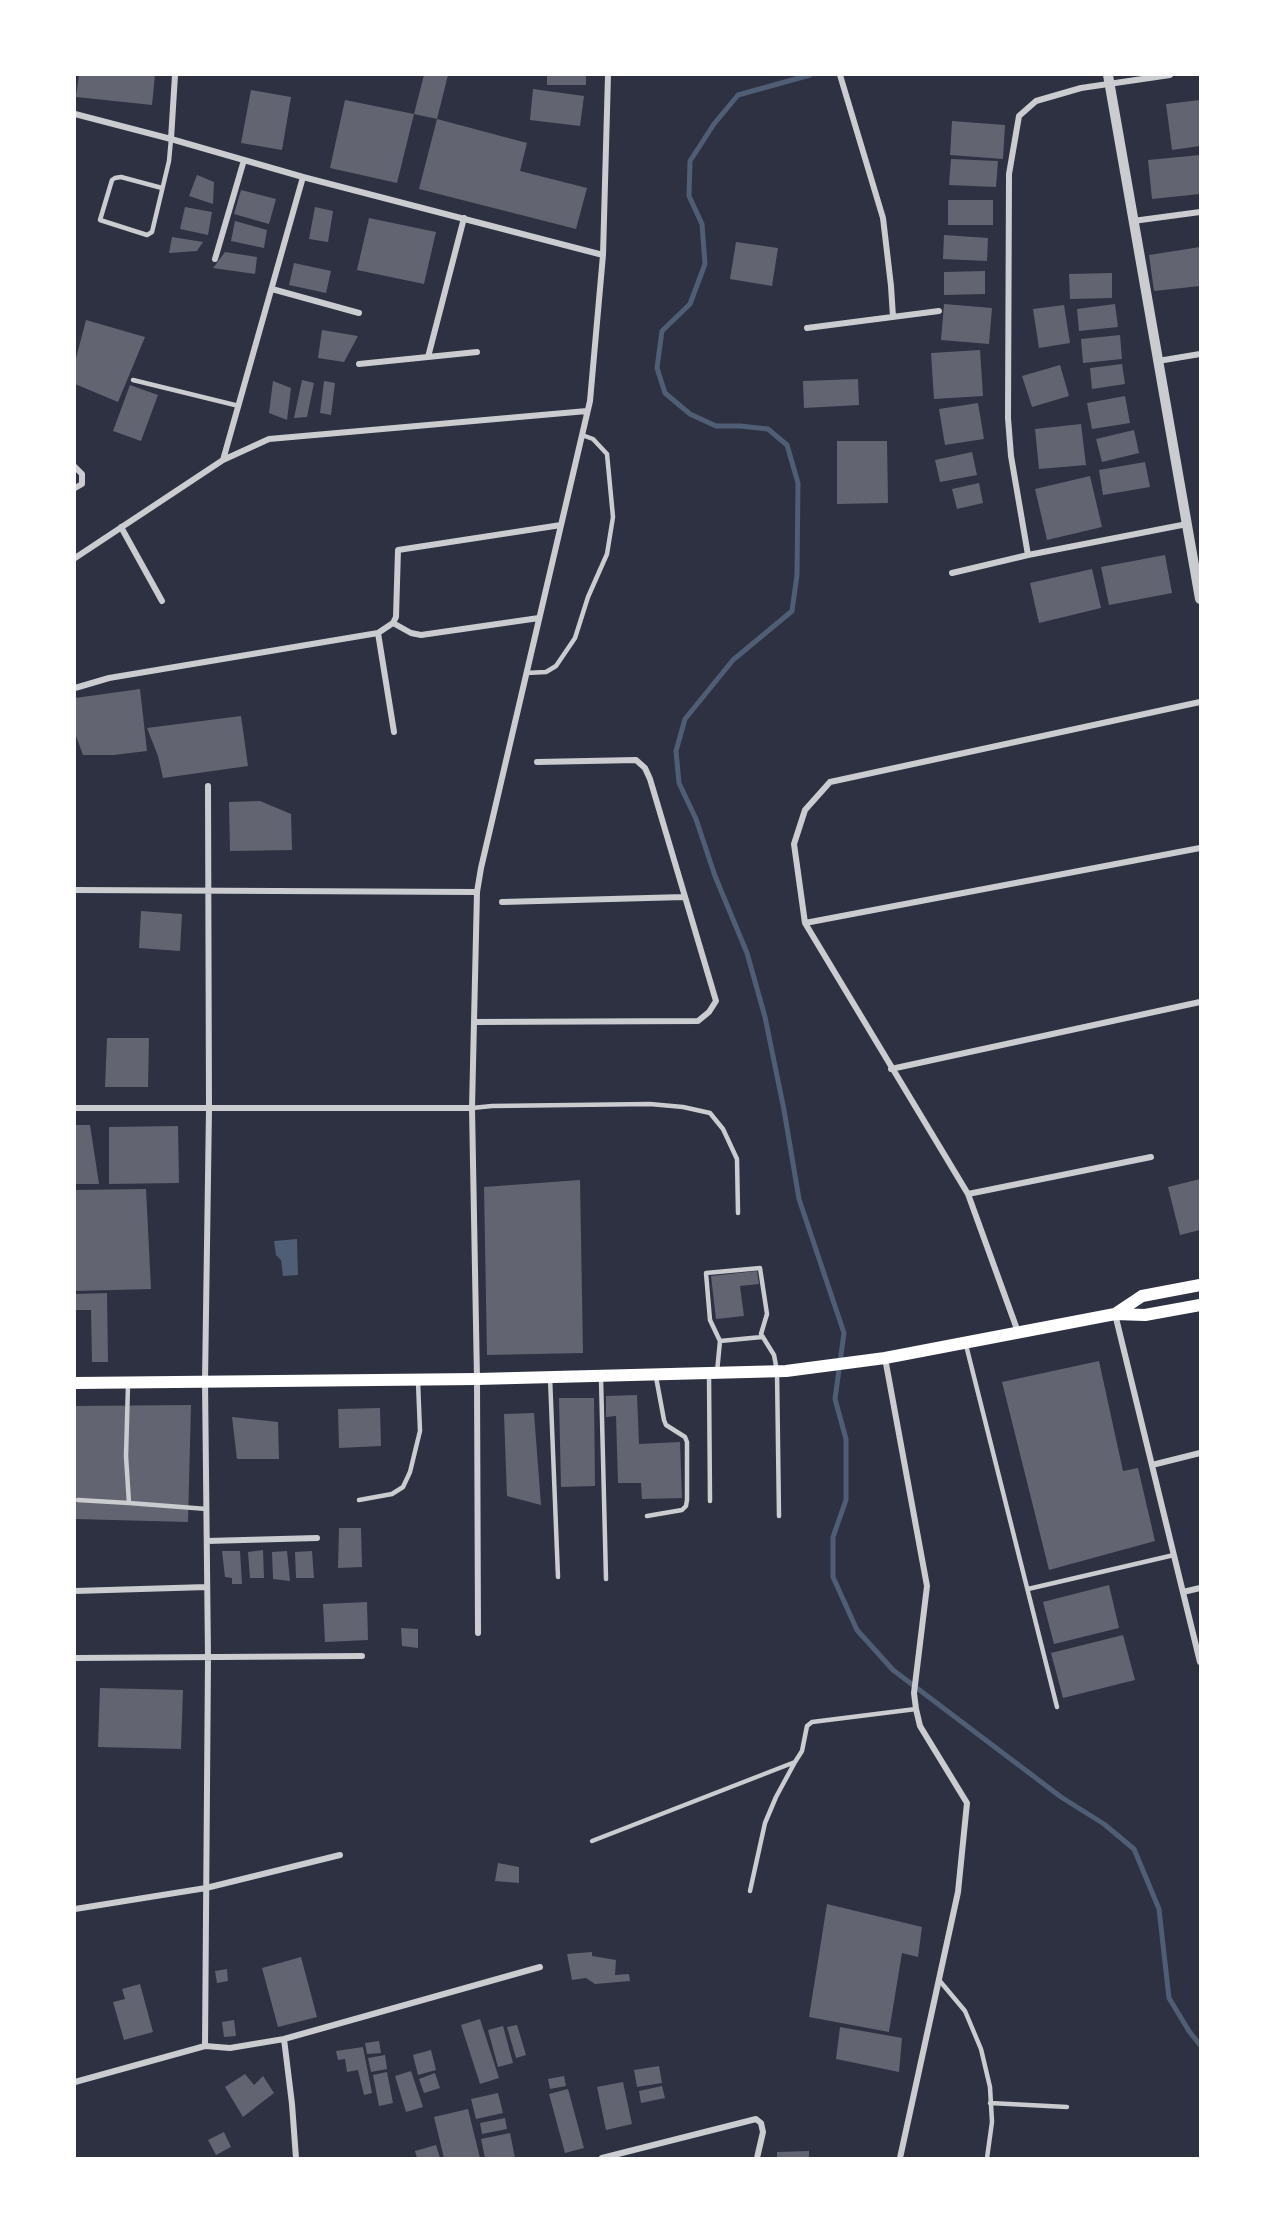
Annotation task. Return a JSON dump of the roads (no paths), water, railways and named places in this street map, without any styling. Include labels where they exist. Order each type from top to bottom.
[{"type":"main road","points":[[1115,1314],[1142,1296],[1200,1285]]},
{"type":"main road","points":[[75,1383],[477,1379],[782,1371],[879,1359],[1115,1314],[1145,1315],[1200,1305]]},
{"type":"street","points":[[171,139],[175,75]]},
{"type":"street","points":[[478,1633],[477,1379],[472,1108],[477,892],[587,411],[603,255],[608,75]]},
{"type":"street","points":[[1028,555],[1011,456],[1008,418],[1009,174],[1019,116],[1036,101],[1108,79],[1170,75]]},
{"type":"street","points":[[841,78],[883,218],[891,286],[892,317]]},
{"type":"street","points":[[1108,79],[1200,599]]},
{"type":"street","points":[[75,114],[303,177],[603,255]]},
{"type":"street","points":[[215,259],[244,160]]},
{"type":"street","points":[[223,460],[303,177]]},
{"type":"street","points":[[1133,220],[1200,212]]},
{"type":"street","points":[[428,357],[464,218]]},
{"type":"street","points":[[272,290],[358,313]]},
{"type":"street","points":[[807,328],[939,312]]},
{"type":"street","points":[[359,364],[477,352]]},
{"type":"street","points":[[1157,361],[1200,354]]},
{"type":"street","points":[[75,558],[223,460],[268,439],[587,411]]},
{"type":"street","points":[[75,467],[82,474],[82,484],[75,488]]},
{"type":"street","points":[[952,573],[1028,555],[1187,524]]},
{"type":"street","points":[[75,688],[109,678],[378,633],[393,623],[396,617],[398,550],[561,525]]},
{"type":"street","points":[[121,527],[162,601]]},
{"type":"street","points":[[393,623],[411,633],[421,635],[539,618]]},
{"type":"street","points":[[378,633],[394,732]]},
{"type":"street","points":[[1018,1332],[968,1194],[805,923],[794,844],[805,810],[830,782],[1200,702]]},
{"type":"street","points":[[474,1022],[698,1021],[709,1012],[716,1001],[645,768],[636,760],[537,762]]},
{"type":"street","points":[[205,2046],[208,1658],[205,1381],[210,891],[208,786]]},
{"type":"street","points":[[805,923],[1200,848]]},
{"type":"street","points":[[75,890],[477,892]]},
{"type":"street","points":[[502,902],[684,897]]},
{"type":"street","points":[[891,1069],[1200,1002]]},
{"type":"street","points":[[75,1108],[472,1108]]},
{"type":"street","points":[[968,1194],[1151,1157]]},
{"type":"street","points":[[1115,1314],[1200,1662]]},
{"type":"street","points":[[879,1359],[927,1586],[914,1693],[916,1709],[920,1726],[967,1803],[958,1892],[900,2158]]},
{"type":"street","points":[[1152,1464],[1200,1453]]},
{"type":"street","points":[[207,1541],[317,1538]]},
{"type":"street","points":[[75,1591],[207,1587]]},
{"type":"street","points":[[1183,1592],[1200,1588]]},
{"type":"street","points":[[75,1658],[362,1656]]},
{"type":"street","points":[[75,1909],[206,1888],[340,1855]]},
{"type":"street","points":[[75,2082],[205,2046],[230,2048],[284,2039],[540,1967]]},
{"type":"street","points":[[284,2039],[296,2158]]},
{"type":"street","points":[[602,2158],[756,2119],[761,2122],[763,2132],[757,2158]]},
{"type":"lane","points":[[162,188],[121,177],[115,178],[112,180],[100,220],[149,234],[162,188],[169,161],[171,139]]},
{"type":"lane","points":[[133,380],[239,406]]},
{"type":"lane","points":[[526,673],[546,672],[556,666],[575,638],[588,597],[607,554],[613,517],[607,454],[593,439],[582,435]]},
{"type":"lane","points":[[472,1108],[650,1104],[683,1107],[710,1113],[723,1129],[737,1159],[738,1213]]},
{"type":"lane","points":[[710,1501],[713,1373],[720,1341],[710,1320],[707,1272],[760,1268],[767,1314],[761,1332],[782,1371],[779,1516]]},
{"type":"lane","points":[[720,1341],[762,1336]]},
{"type":"lane","points":[[966,1342],[1057,1707]]},
{"type":"lane","points":[[647,1516],[682,1510],[687,1500],[687,1442],[685,1437],[666,1425],[656,1374]]},
{"type":"lane","points":[[601,1376],[606,1579]]},
{"type":"lane","points":[[550,1377],[558,1577]]},
{"type":"lane","points":[[358,1500],[392,1494],[403,1487],[410,1472],[420,1431],[418,1380]]},
{"type":"lane","points":[[128,1382],[126,1455],[129,1503]]},
{"type":"lane","points":[[78,1500],[207,1509]]},
{"type":"lane","points":[[1028,1589],[1174,1555]]},
{"type":"lane","points":[[750,1891],[765,1823],[776,1797],[802,1751],[807,1726],[812,1722],[916,1709]]},
{"type":"lane","points":[[592,1841],[795,1762]]},
{"type":"lane","points":[[939,1980],[965,2011],[981,2049],[990,2087],[992,2122],[987,2158]]},
{"type":"lane","points":[[990,2103],[1067,2107]]},
{"type":"water","points":[[297,1239],[298,1275],[283,1276],[281,1260],[276,1255],[274,1241]]},
{"type":"waterway","points":[[810,75],[738,95],[714,124],[690,161],[689,196],[702,224],[705,264],[690,304],[662,331],[657,368],[665,393],[690,414],[716,426],[768,429],[787,445],[798,483],[797,575],[792,611],[733,660],[685,719],[676,751],[679,783],[696,819],[715,876],[747,953],[765,1017],[799,1199],[844,1333],[835,1399],[846,1439],[846,1500],[833,1537],[833,1577],[857,1630],[893,1670],[1061,1797],[1104,1824],[1134,1849],[1159,1909],[1169,1998],[1200,2045]]}]
